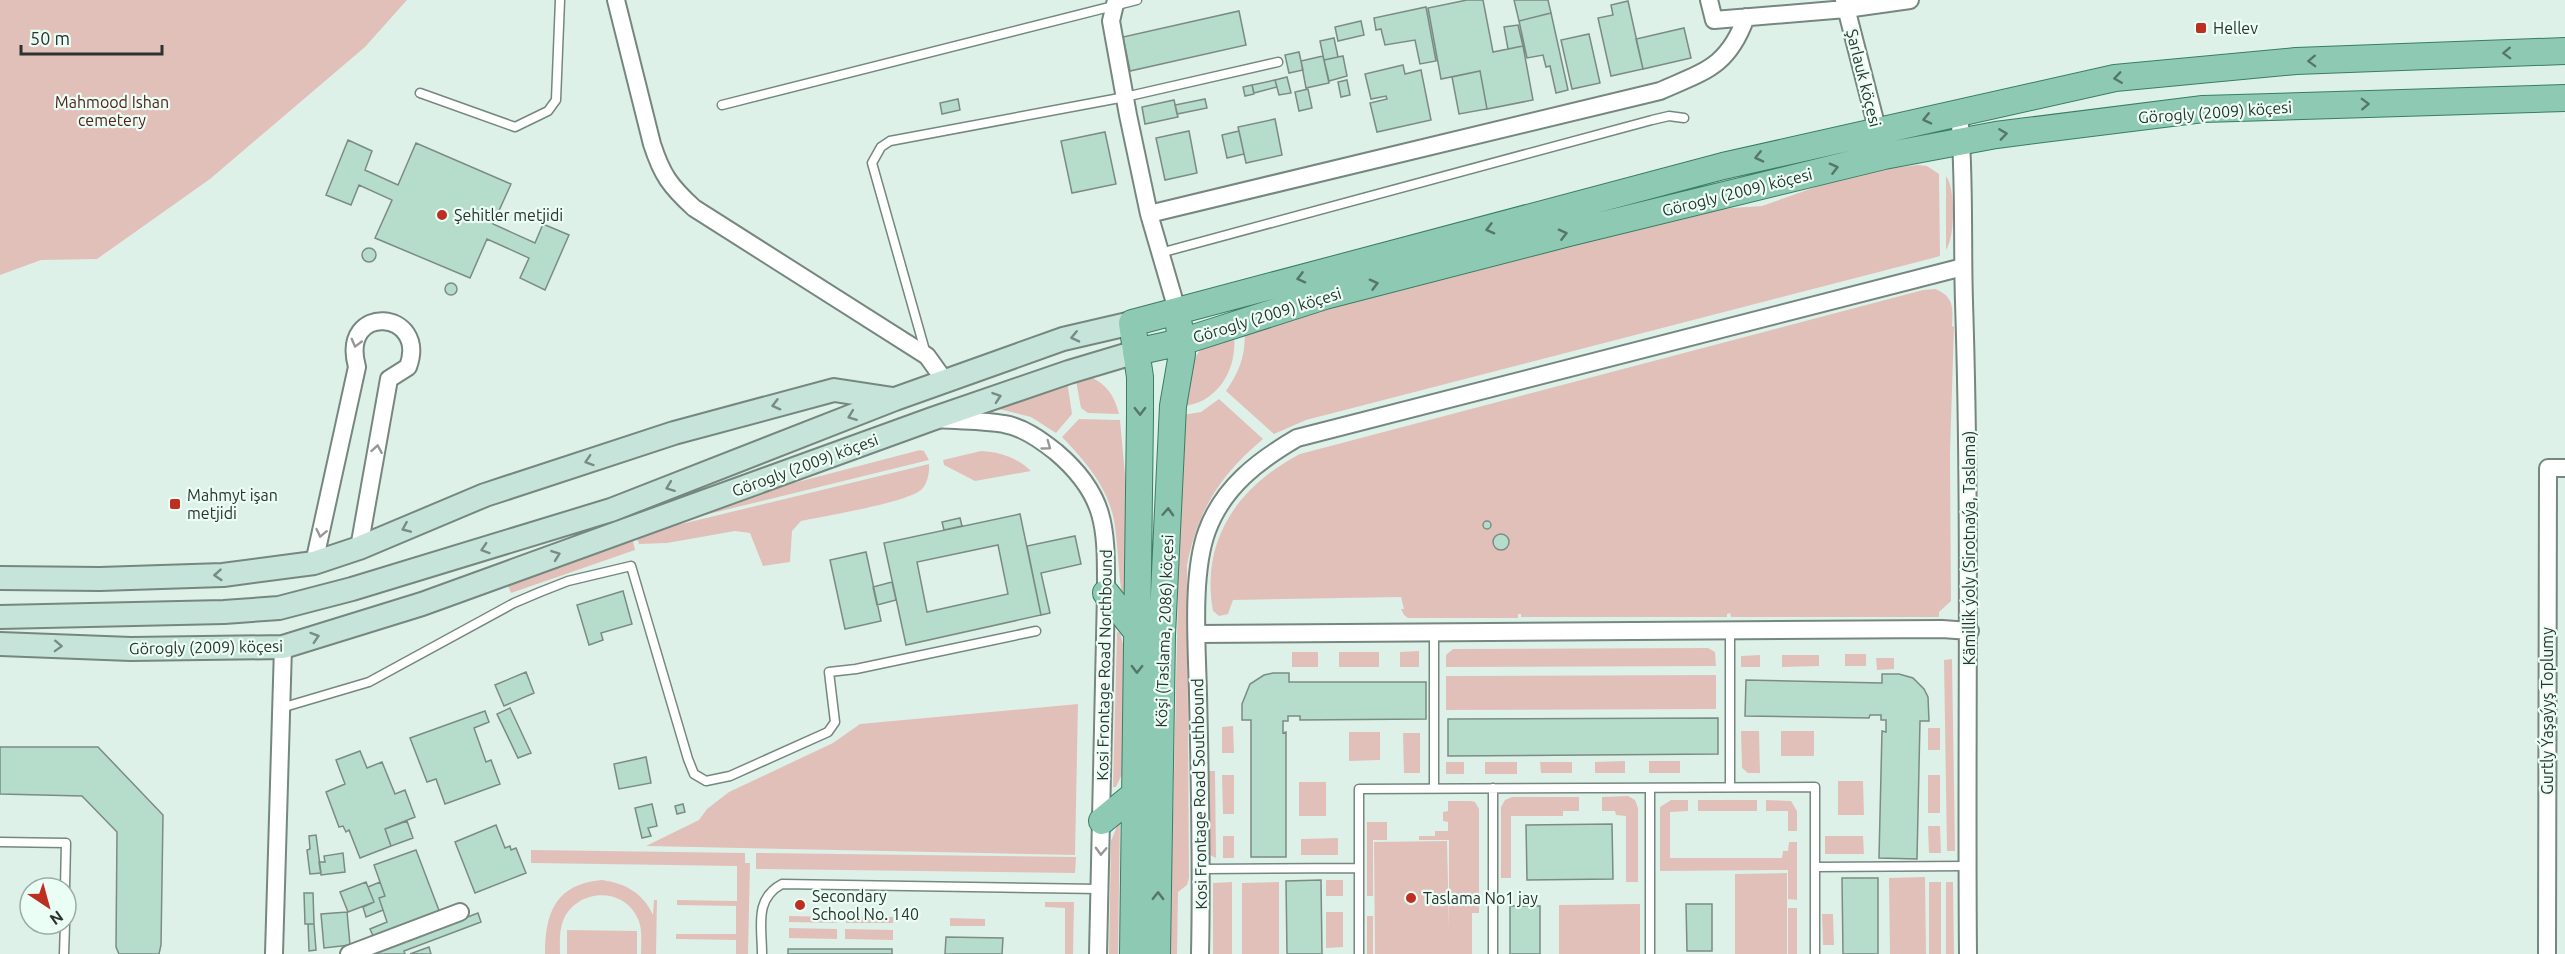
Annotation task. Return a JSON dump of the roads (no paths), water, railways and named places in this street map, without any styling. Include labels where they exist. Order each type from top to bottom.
[{"type":"main road","name":"Görogly (2009) köçesi","points":[[0,617],[224,612],[279,608],[363,586],[611,510],[895,399],[1063,339],[1402,253],[1723,166],[1959,112],[2115,78],[2296,61],[2565,51]]},
{"type":"main road","name":"Görogly (2009) köçesi","points":[[0,644],[132,649],[283,647],[422,604],[932,419],[1069,372],[1136,352],[1181,342],[1337,293],[1569,233],[1884,156],[2008,133],[2203,109],[2565,98]]},
{"type":"main road","name":"Köşi (Taslama, 2086) köçesi","points":[[1157,954],[1162,635],[1173,406],[1182,354],[1177,310]]},
{"type":"main road","name":"Köşi (Taslama, 2086) köçesi","points":[[1132,323],[1140,415],[1133,954]]},
{"type":"main road","points":[[0,578],[100,579],[223,575],[314,563],[359,548],[485,495],[674,433],[834,390],[895,399]]},
{"type":"main road","points":[[1106,593],[1137,633]]},
{"type":"main road","points":[[1102,821],[1135,794]]},
{"type":"street","points":[[616,0],[652,144],[660,166],[672,188],[694,208],[927,356],[945,381]]},
{"type":"street","points":[[1709,0],[1714,20],[1910,0]]},
{"type":"street","points":[[1115,3],[1111,21],[1125,97],[1149,214],[1177,310]]},
{"type":"street","name":"Şarlauk köçesi","points":[[1845,5],[1859,52],[1884,156]]},
{"type":"street","points":[[1149,214],[1660,91],[1716,65],[1740,35],[1746,17]]},
{"type":"street","name":"Kämillik ýoly (Sirotnaýa, Taslama)","points":[[1959,112],[1962,141],[1963,267],[1969,446],[1968,954]]},
{"type":"street","name":"Kosi Frontage Road Southbound","points":[[1200,954],[1202,869],[1197,634],[1202,552],[1208,528],[1229,492],[1245,474],[1261,460],[1298,438],[1963,267]]},
{"type":"street","points":[[314,563],[357,367],[354,355],[355,342],[365,327],[377,320],[384,320],[400,326],[408,336],[412,350],[408,367],[389,379],[359,548]]},
{"type":"street","name":"Kosi Frontage Road Northbound","points":[[932,419],[1004,424],[1027,433],[1072,466],[1088,485],[1098,503],[1106,538],[1098,954]]},
{"type":"street","name":"Gurtly Ýaşaýyş Toplumy","points":[[2547,954],[2548,468],[2565,468]]},
{"type":"street","points":[[1197,634],[1942,629],[1970,631]]},
{"type":"street","points":[[274,954],[283,647]]},
{"type":"street","points":[[349,954],[460,912]]},
{"type":"lane","points":[[420,93],[515,127],[548,111],[556,100],[560,0]]},
{"type":"lane","points":[[722,105],[1115,3],[1137,0]]},
{"type":"lane","points":[[927,356],[872,164],[881,147],[890,141],[1125,97],[1278,62]]},
{"type":"lane","points":[[1160,253],[1652,120],[1669,116],[1684,118]]},
{"type":"lane","points":[[280,708],[369,682],[514,603],[540,592],[568,581],[631,566],[688,759],[694,774],[706,781],[730,776],[828,732],[835,722],[829,672],[856,669],[1036,631]]},
{"type":"lane","points":[[1730,632],[1730,787]]},
{"type":"lane","points":[[1434,633],[1434,788]]},
{"type":"lane","points":[[1359,954],[1359,789],[1815,787],[1815,954]]},
{"type":"lane","points":[[1493,788],[1493,954]]},
{"type":"lane","points":[[1650,788],[1650,954]]},
{"type":"lane","points":[[0,842],[66,843],[65,876]]},
{"type":"lane","points":[[1815,867],[1968,866]]},
{"type":"lane","points":[[1202,869],[1359,868]]},
{"type":"lane","points":[[762,954],[762,905],[765,896],[782,884],[1100,889]]},
{"type":"lane","points":[[64,954],[65,936]]},
{"type":"place","name":"Hellev","points":[[2201,28]]},
{"type":"place","name":"Şehitler metjidi","points":[[442,215]]},
{"type":"place","name":"Mahmyt işan metjidi","points":[[175,504]]},
{"type":"place","name":"Taslama No1 jay","points":[[1411,898]]},
{"type":"place","name":"Secondary School No. 140","points":[[800,905]]},
{"type":"park label","name":"Mahmood Ishan cemetery","points":[[112,111]]}]
